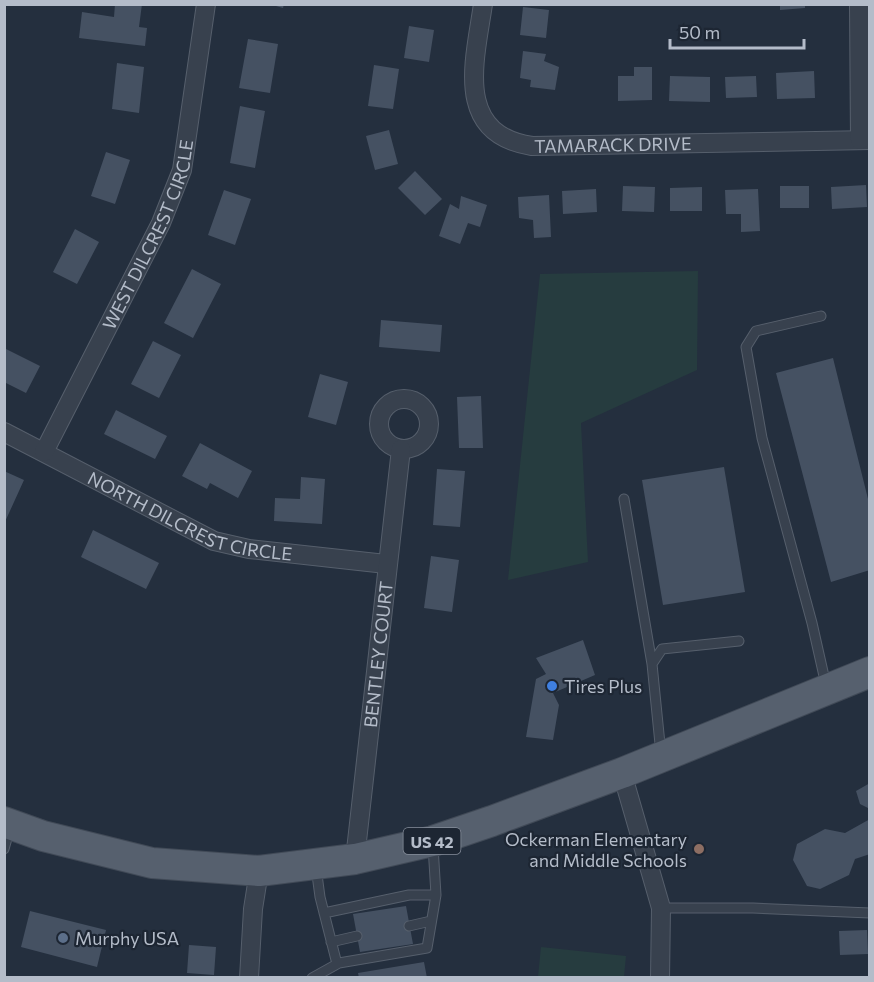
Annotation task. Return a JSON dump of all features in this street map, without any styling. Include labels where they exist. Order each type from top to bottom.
[{"type":"main road","name":"US 42","points":[[6,832],[72,844],[152,863],[259,872],[355,859],[433,841],[622,773],[870,672]]},
{"type":"street","name":"WEST DILCREST CIRCLE","points":[[44,452],[161,223],[182,170],[206,4]]},
{"type":"street","name":"TAMARACK DRIVE","points":[[483,4],[474,71],[474,99],[483,117],[497,133],[519,144],[532,146],[865,140]]},
{"type":"street","points":[[859,4],[865,140]]},
{"type":"street","name":"NORTH DILCREST CIRCLE","points":[[4,432],[214,541],[249,549],[386,564]]},
{"type":"street","name":"BENTLEY COURT","points":[[355,859],[386,564],[401,449]]},
{"type":"street","points":[[622,773],[661,908],[660,978]]},
{"type":"street","points":[[249,978],[253,909],[259,872]]},
{"type":"lane","points":[[821,316],[756,331],[746,347],[762,438],[812,623],[826,688]]},
{"type":"lane","points":[[624,499],[652,664],[661,756]]},
{"type":"lane","points":[[652,664],[662,649],[739,640]]},
{"type":"lane","points":[[312,978],[337,964],[426,948],[436,895],[433,841]]},
{"type":"lane","points":[[316,864],[324,913],[337,964]]},
{"type":"lane","points":[[324,913],[409,896],[436,895]]},
{"type":"lane","points":[[661,908],[759,908],[870,913]]},
{"type":"lane","points":[[409,926],[431,921]]},
{"type":"lane","points":[[331,942],[357,936]]},
{"type":"green space","points":[[698,271],[697,370],[581,423],[588,562],[508,580],[540,274]]},
{"type":"green space","points":[[541,947],[626,956],[624,977],[538,977]]},
{"type":"building","points":[[115,4],[142,4],[139,27],[147,28],[145,46],[79,38],[82,12],[114,17]]},
{"type":"building","points":[[269,4],[284,4],[283,8]]},
{"type":"building","points":[[780,4],[805,4],[805,8],[780,10]]},
{"type":"building","points":[[523,7],[549,10],[546,38],[520,35]]},
{"type":"building","points":[[409,26],[434,30],[429,62],[404,58]]},
{"type":"building","points":[[248,39],[278,44],[270,93],[239,88]]},
{"type":"building","points":[[523,51],[546,54],[544,61],[559,67],[555,90],[530,87],[531,80],[520,78]]},
{"type":"building","points":[[117,63],[144,67],[139,113],[112,109]]},
{"type":"building","points":[[374,65],[399,69],[393,109],[368,106]]},
{"type":"building","points":[[634,67],[652,67],[652,100],[618,101],[618,76],[634,76]]},
{"type":"building","points":[[814,71],[815,98],[777,99],[776,73]]},
{"type":"building","points":[[670,76],[710,77],[710,102],[669,101]]},
{"type":"building","points":[[756,76],[757,97],[726,98],[725,77]]},
{"type":"building","points":[[240,106],[265,111],[255,168],[230,163]]},
{"type":"building","points":[[389,130],[398,164],[375,170],[366,136]]},
{"type":"building","points":[[106,152],[130,160],[115,204],[91,196]]},
{"type":"building","points":[[415,171],[442,199],[425,215],[398,188]]},
{"type":"building","points":[[866,185],[867,207],[832,209],[831,187]]},
{"type":"building","points":[[623,186],[655,187],[654,212],[622,211]]},
{"type":"building","points":[[780,186],[809,186],[809,208],[780,208]]},
{"type":"building","points":[[702,187],[702,211],[670,211],[670,188]]},
{"type":"building","points":[[596,189],[597,212],[563,214],[562,191]]},
{"type":"building","points":[[758,189],[760,231],[741,232],[741,214],[726,214],[725,190]]},
{"type":"building","points":[[224,190],[251,199],[235,245],[208,235]]},
{"type":"building","points":[[549,195],[551,237],[534,238],[533,220],[519,218],[518,197]]},
{"type":"building","points":[[461,196],[487,205],[480,227],[468,223],[460,244],[439,236],[450,204],[459,209]]},
{"type":"building","points":[[75,229],[99,242],[77,284],[53,272]]},
{"type":"building","points":[[192,269],[221,284],[193,338],[164,323]]},
{"type":"building","points":[[381,320],[442,325],[440,352],[379,347]]},
{"type":"building","points":[[153,341],[181,355],[159,398],[131,384]]},
{"type":"building","points":[[4,348],[40,366],[26,393],[4,382]]},
{"type":"building","points":[[833,358],[870,507],[870,570],[831,582],[776,373]]},
{"type":"building","points":[[320,374],[348,382],[336,425],[308,417]]},
{"type":"building","points":[[481,396],[483,448],[459,448],[457,397]]},
{"type":"building","points":[[116,410],[167,436],[155,459],[104,434]]},
{"type":"building","points":[[200,443],[252,471],[238,498],[210,483],[207,489],[182,476]]},
{"type":"building","points":[[724,467],[745,592],[663,605],[642,480]]},
{"type":"building","points":[[437,469],[465,471],[460,527],[433,525]]},
{"type":"building","points":[[4,471],[24,480],[4,524]]},
{"type":"building","points":[[301,477],[325,479],[322,524],[274,521],[275,498],[300,499]]},
{"type":"building","points":[[93,530],[159,563],[146,589],[81,557]]},
{"type":"building","points":[[431,556],[459,560],[452,612],[424,608]]},
{"type":"building","name":"Tires Plus","points":[[583,640],[595,675],[553,693],[559,705],[553,740],[526,737],[536,679],[546,674],[536,658]]},
{"type":"building","points":[[870,783],[870,809],[860,804],[856,791]]},
{"type":"building","points":[[870,819],[870,854],[855,859],[849,875],[820,889],[807,886],[793,860],[797,844],[825,829],[845,833]]},
{"type":"building","points":[[406,906],[413,944],[360,952],[353,914]]},
{"type":"building","name":"Murphy USA","points":[[30,911],[106,930],[97,967],[21,947]]},
{"type":"building","points":[[867,930],[868,954],[840,955],[839,931]]},
{"type":"building","points":[[189,945],[216,947],[214,975],[187,973]]},
{"type":"building","points":[[424,962],[427,978],[359,978],[358,973]]},
{"type":"place","name":"Tires Plus","points":[[552,686]]},
{"type":"place","name":"Ockerman Elementary and Middle Schools","points":[[699,849]]},
{"type":"place","name":"Murphy USA","points":[[63,938]]}]
